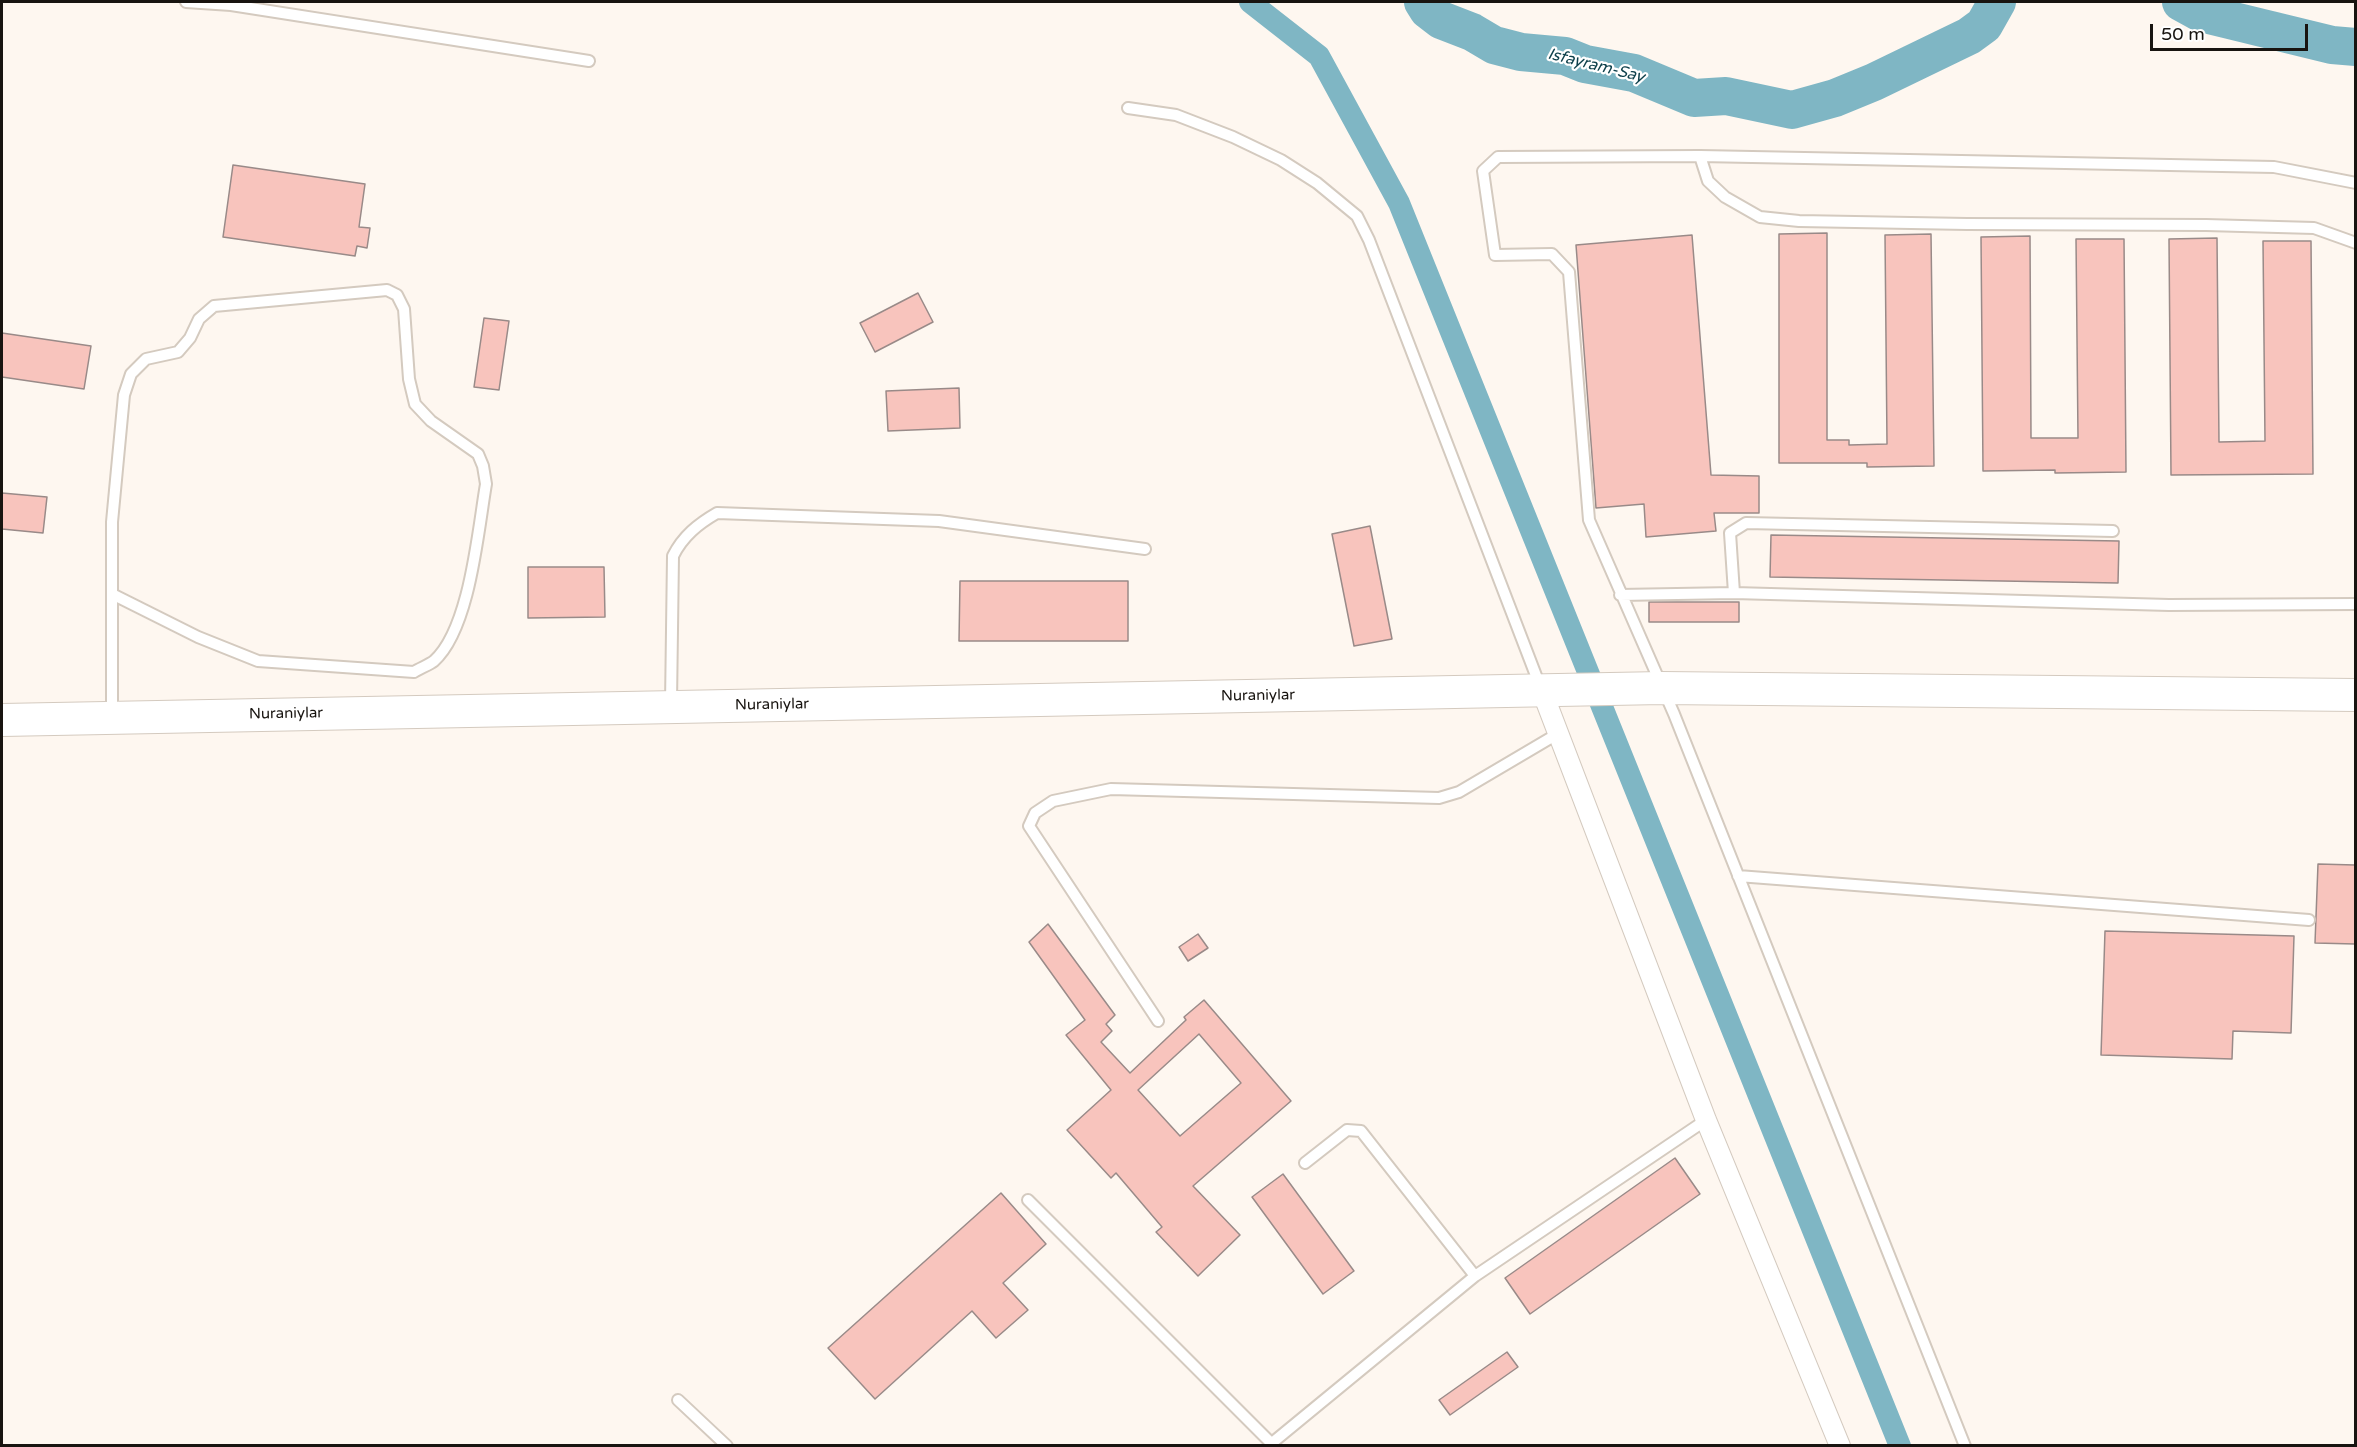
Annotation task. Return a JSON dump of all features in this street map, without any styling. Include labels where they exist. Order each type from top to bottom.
[{"type":"main road","name":"Nuraniylar","points":[[2,720],[1662,688],[2355,695]]},
{"type":"street","points":[[1542,691],[1706,1120],[1840,1446]]},
{"type":"lane","points":[[186,2],[231,5],[589,61]]},
{"type":"lane","points":[[1128,108],[1176,115],[1233,137],[1281,160],[1317,183],[1356,216],[1369,240],[1542,691]]},
{"type":"lane","points":[[1701,156],[1708,181],[1725,197],[1760,218],[1967,225],[2206,225],[2314,228],[2355,243]]},
{"type":"lane","points":[[1965,1446],[1662,688],[1589,520],[1569,272],[1552,254],[1495,255],[1483,171],[1498,158],[1701,156],[2274,168],[2355,183]]},
{"type":"lane","points":[[112,594],[198,637],[258,661],[414,672],[434,660],[448,641],[464,607],[486,484],[478,453],[431,421],[415,404],[409,379],[404,309],[397,295],[387,290],[214,306],[199,319],[190,339],[178,352],[146,359],[131,374],[124,395],[112,522],[112,594],[112,718]]},
{"type":"lane","points":[[671,706],[673,556],[680,543],[700,523],[717,513],[939,521],[1145,549]]},
{"type":"lane","points":[[1734,592],[1730,533],[1746,523],[2113,531]]},
{"type":"lane","points":[[1620,595],[1734,592],[2169,605],[2355,604]]},
{"type":"lane","points":[[1158,1021],[1029,826],[1035,813],[1053,801],[1111,789],[1439,798],[1459,792],[1559,733]]},
{"type":"lane","points":[[1738,876],[2309,920]]},
{"type":"lane","points":[[1028,1200],[1273,1444],[1475,1276],[1706,1120]]},
{"type":"lane","points":[[1305,1163],[1347,1130],[1361,1131],[1475,1276]]},
{"type":"lane","points":[[678,1400],[727,1446]]},
{"type":"building","points":[[233,165],[365,184],[359,227],[370,228],[367,248],[357,246],[355,256],[223,237]]},
{"type":"building","points":[[1827,233],[1827,440],[1849,440],[1849,445],[1887,444],[1885,235],[1931,234],[1934,466],[1867,467],[1867,463],[1779,463],[1779,234]]},
{"type":"building","points":[[1692,235],[1711,475],[1759,476],[1759,513],[1714,513],[1716,531],[1646,537],[1644,504],[1596,508],[1576,245]]},
{"type":"building","points":[[2030,236],[2031,438],[2078,438],[2076,239],[2124,239],[2126,472],[1983,471],[1981,237]]},
{"type":"building","points":[[2217,238],[2219,442],[2265,441],[2263,241],[2311,241],[2313,474],[2171,475],[2169,239]]},
{"type":"building","points":[[918,293],[933,322],[875,352],[860,323]]},
{"type":"building","points":[[484,318],[509,321],[499,390],[474,387]]},
{"type":"building","points":[[2,333],[91,346],[84,389],[2,377]]},
{"type":"building","points":[[959,388],[960,428],[888,431],[886,391]]},
{"type":"building","points":[[2,493],[47,497],[43,533],[2,529]]},
{"type":"building","points":[[1370,526],[1392,639],[1354,646],[1332,534]]},
{"type":"building","points":[[1771,535],[2119,541],[2118,583],[1770,577]]},
{"type":"building","points":[[528,567],[604,567],[605,617],[528,618]]},
{"type":"building","points":[[960,581],[1128,581],[1128,641],[959,641]]},
{"type":"building","points":[[1649,602],[1739,602],[1739,622],[1649,622]]},
{"type":"building","points":[[2318,864],[2355,865],[2355,944],[2315,943]]},
{"type":"building","points":[[1048,924],[1115,1015],[1106,1024],[1112,1031],[1101,1042],[1130,1073],[1186,1020],[1184,1017],[1204,1000],[1291,1101],[1193,1186],[1240,1235],[1198,1276],[1156,1232],[1162,1227],[1116,1173],[1111,1178],[1067,1130],[1111,1090],[1066,1035],[1085,1020],[1029,942]],"holes":[[[1199,1034],[1241,1083],[1180,1136],[1138,1090]]]},
{"type":"building","points":[[2105,931],[2294,936],[2291,1033],[2233,1031],[2232,1059],[2101,1055]]},
{"type":"building","points":[[1198,934],[1208,948],[1188,961],[1179,947]]},
{"type":"building","points":[[1675,1158],[1700,1194],[1530,1314],[1505,1278]]},
{"type":"building","points":[[1283,1174],[1354,1271],[1323,1294],[1252,1197]]},
{"type":"building","points":[[1001,1193],[1046,1244],[1003,1283],[1028,1310],[996,1338],[972,1311],[875,1399],[828,1348]]},
{"type":"building","points":[[1507,1352],[1518,1367],[1450,1415],[1439,1400]]},
{"type":"waterway","points":[[1250,2],[1319,56],[1399,203],[1900,1446]]},
{"type":"waterway","name":"Isfayram-Say","points":[[1423,2],[1428,10],[1441,20],[1472,32],[1494,45],[1521,52],[1565,56],[1585,64],[1634,73],[1694,98],[1726,96],[1792,110],[1835,98],[1874,82],[1969,36],[1984,25],[1997,2]]},
{"type":"waterway","name":"Isfayram-Say","points":[[2181,2],[2201,13],[2332,45],[2356,47]]}]
